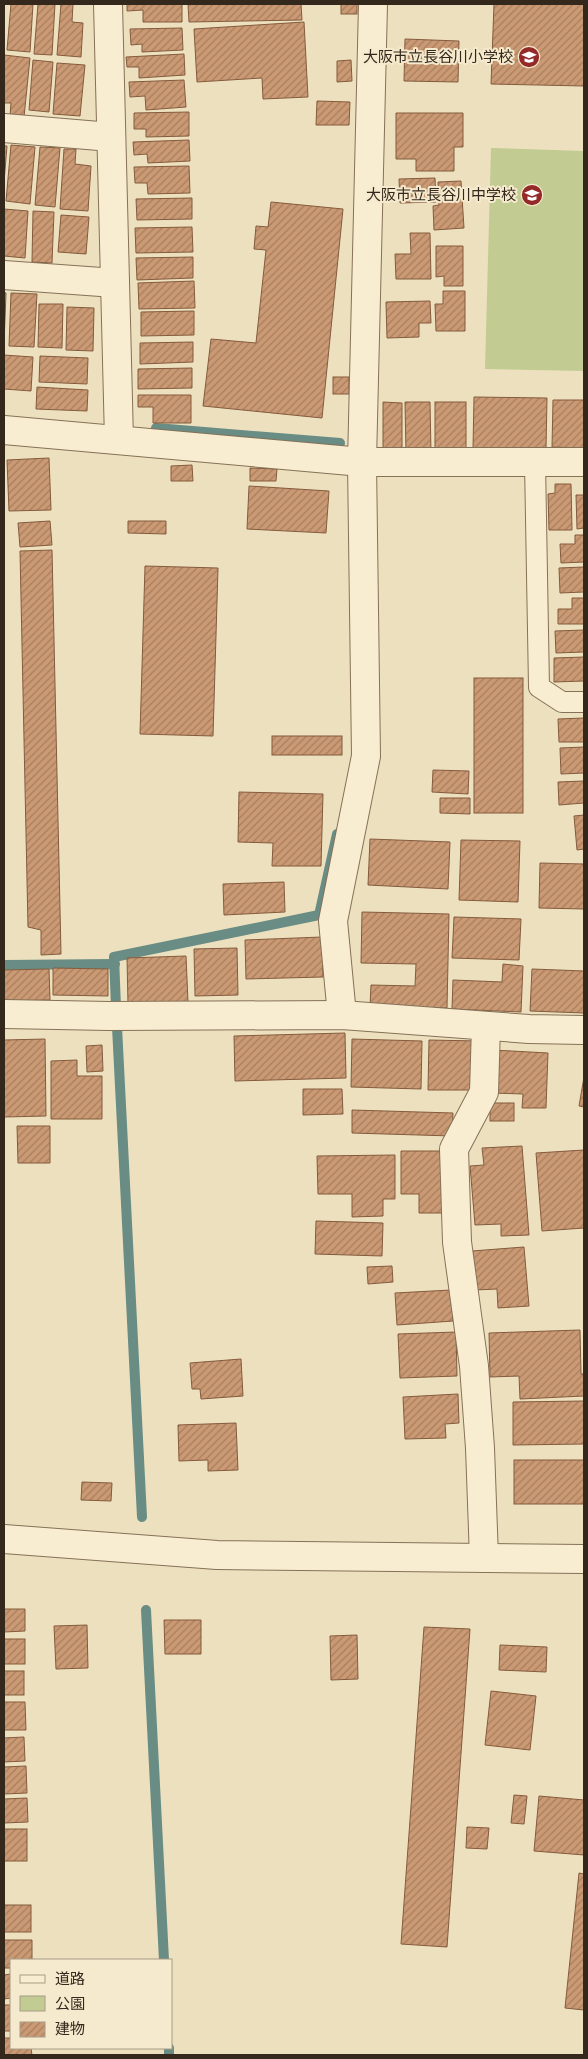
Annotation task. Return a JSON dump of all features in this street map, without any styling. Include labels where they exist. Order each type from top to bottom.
[{"type":"street","points":[[108,4],[119,440]]},
{"type":"street","points":[[342,1015],[333,921],[366,756],[362,462],[373,4]]},
{"type":"street","points":[[4,128],[111,137]]},
{"type":"street","points":[[4,275],[115,283]]},
{"type":"street","points":[[4,430],[362,462],[584,462]]},
{"type":"street","points":[[4,1014],[109,1016],[342,1015],[486,1026],[584,1030]]},
{"type":"street","points":[[484,1558],[480,1448],[474,1366],[457,1242],[454,1149],[484,1092],[486,1026]]},
{"type":"street","points":[[4,1539],[217,1555],[584,1559]]},
{"type":"lane","points":[[535,462],[539,687],[562,702],[584,702]]},
{"type":"green space","points":[[491,148],[584,151],[584,371],[485,369]]},
{"type":"building","points":[[11,4],[33,4],[30,52],[7,50]]},
{"type":"building","points":[[38,4],[55,4],[52,55],[34,54]]},
{"type":"building","points":[[61,4],[73,4],[72,22],[83,23],[81,57],[57,55]]},
{"type":"building","points":[[127,4],[182,4],[182,22],[143,22],[143,10],[127,11]]},
{"type":"building","points":[[188,4],[301,4],[302,20],[189,22]]},
{"type":"building","points":[[341,4],[357,4],[357,14],[341,14]]},
{"type":"building","points":[[494,4],[584,4],[584,86],[491,84]]},
{"type":"building","points":[[304,22],[308,97],[263,99],[262,78],[197,82],[194,29]]},
{"type":"building","points":[[182,28],[183,50],[142,52],[142,44],[131,45],[130,29]]},
{"type":"building","points":[[405,39],[459,41],[458,82],[404,81]]},
{"type":"building","points":[[184,54],[185,75],[139,78],[139,67],[127,67],[126,57]]},
{"type":"building","points":[[4,55],[30,58],[24,117],[10,116],[11,103],[4,103]]},
{"type":"building","points":[[33,60],[53,62],[49,112],[29,110]]},
{"type":"building","points":[[351,60],[352,81],[337,82],[337,61]]},
{"type":"building","points":[[57,63],[85,65],[80,116],[53,114]]},
{"type":"building","points":[[184,80],[186,107],[146,110],[145,96],[130,97],[129,82]]},
{"type":"building","points":[[317,101],[350,102],[349,125],[316,125]]},
{"type":"building","points":[[189,112],[189,136],[146,137],[146,129],[134,129],[134,113]]},
{"type":"building","points":[[396,113],[463,113],[463,147],[454,147],[454,171],[416,171],[416,159],[396,159]]},
{"type":"building","points":[[189,140],[190,161],[148,163],[147,154],[134,155],[133,142]]},
{"type":"building","points":[[11,145],[35,147],[30,204],[6,201]]},
{"type":"building","points":[[4,146],[7,146],[4,182]]},
{"type":"building","points":[[40,147],[60,148],[55,207],[35,205]]},
{"type":"building","points":[[64,149],[76,149],[75,164],[91,166],[88,211],[60,209]]},
{"type":"building","points":[[189,166],[190,193],[148,194],[147,183],[135,183],[134,167]]},
{"type":"building","points":[[435,178],[436,202],[400,203],[399,179]]},
{"type":"building","points":[[461,181],[464,228],[434,230],[433,206],[439,205],[438,182]]},
{"type":"building","points":[[192,198],[192,219],[137,220],[136,199]]},
{"type":"building","points":[[271,202],[343,209],[322,418],[203,406],[211,339],[256,343],[266,250],[254,249],[256,226],[268,227]]},
{"type":"building","points":[[4,209],[28,211],[25,258],[4,256]]},
{"type":"building","points":[[33,211],[54,212],[52,263],[32,262]]},
{"type":"building","points":[[61,215],[89,217],[86,254],[58,252]]},
{"type":"building","points":[[192,227],[193,252],[136,253],[135,228]]},
{"type":"building","points":[[410,233],[430,233],[431,279],[396,279],[395,254],[411,254]]},
{"type":"building","points":[[436,246],[463,246],[463,286],[444,286],[444,276],[436,277]]},
{"type":"building","points":[[193,257],[193,278],[137,280],[136,258]]},
{"type":"building","points":[[194,281],[195,308],[139,309],[138,283]]},
{"type":"building","points":[[443,291],[465,291],[465,331],[436,331],[435,304],[443,304]]},
{"type":"building","points":[[4,292],[6,293],[4,344]]},
{"type":"building","points":[[11,293],[37,294],[34,347],[9,346]]},
{"type":"building","points":[[430,301],[431,323],[419,323],[419,337],[387,338],[386,302]]},
{"type":"building","points":[[39,304],[63,304],[62,348],[38,347]]},
{"type":"building","points":[[67,307],[94,308],[93,351],[66,350]]},
{"type":"building","points":[[194,311],[194,335],[141,336],[141,312]]},
{"type":"building","points":[[193,342],[193,362],[140,364],[140,343]]},
{"type":"building","points":[[4,355],[33,357],[31,391],[4,389]]},
{"type":"building","points":[[40,356],[88,358],[87,384],[39,382]]},
{"type":"building","points":[[192,368],[192,388],[138,389],[138,369]]},
{"type":"building","points":[[333,377],[349,377],[349,394],[333,394]]},
{"type":"building","points":[[37,387],[88,390],[87,411],[36,409]]},
{"type":"building","points":[[138,395],[191,395],[191,423],[153,423],[153,407],[138,407]]},
{"type":"building","points":[[474,397],[547,398],[546,449],[473,448]]},
{"type":"building","points":[[553,400],[584,400],[584,448],[552,447]]},
{"type":"building","points":[[383,402],[402,403],[402,451],[383,451]]},
{"type":"building","points":[[405,402],[430,402],[431,453],[406,454]]},
{"type":"building","points":[[435,402],[466,402],[466,455],[435,455]]},
{"type":"building","points":[[49,458],[51,510],[9,511],[7,460]]},
{"type":"building","points":[[192,465],[193,481],[171,481],[171,466]]},
{"type":"building","points":[[250,468],[277,469],[276,481],[250,481]]},
{"type":"building","points":[[555,484],[571,484],[572,530],[549,530],[548,494],[555,493]]},
{"type":"building","points":[[249,486],[329,491],[326,533],[247,529]]},
{"type":"building","points":[[576,495],[584,495],[584,528],[577,529]]},
{"type":"building","points":[[50,521],[52,545],[20,547],[18,523]]},
{"type":"building","points":[[128,521],[166,521],[166,534],[128,533]]},
{"type":"building","points":[[575,535],[584,535],[584,562],[561,563],[560,544],[575,544]]},
{"type":"building","points":[[52,550],[61,954],[41,955],[41,930],[28,927],[20,551]]},
{"type":"building","points":[[145,566],[218,568],[213,736],[140,734]]},
{"type":"building","points":[[584,567],[584,592],[560,593],[559,568]]},
{"type":"building","points":[[572,598],[584,598],[584,624],[558,624],[558,609],[572,609]]},
{"type":"building","points":[[584,630],[584,652],[556,653],[555,631]]},
{"type":"building","points":[[584,657],[584,681],[554,682],[554,658]]},
{"type":"building","points":[[474,678],[523,678],[523,813],[474,813]]},
{"type":"building","points":[[584,718],[584,742],[559,742],[558,719]]},
{"type":"building","points":[[272,736],[342,736],[342,755],[272,755]]},
{"type":"building","points":[[584,747],[584,773],[561,774],[560,748]]},
{"type":"building","points":[[433,770],[469,771],[468,794],[432,792]]},
{"type":"building","points":[[584,781],[584,803],[559,805],[558,782]]},
{"type":"building","points":[[239,792],[323,794],[321,866],[272,866],[273,843],[238,842]]},
{"type":"building","points":[[440,798],[470,798],[470,814],[440,813]]},
{"type":"building","points":[[584,815],[584,849],[577,850],[574,816]]},
{"type":"building","points":[[370,839],[450,842],[448,889],[368,885]]},
{"type":"building","points":[[461,840],[520,841],[518,902],[459,900]]},
{"type":"building","points":[[540,863],[584,864],[584,909],[539,908]]},
{"type":"building","points":[[284,882],[285,912],[224,915],[223,884]]},
{"type":"building","points":[[362,912],[449,914],[447,1008],[370,1007],[371,985],[415,986],[416,964],[361,963]]},
{"type":"building","points":[[454,917],[521,919],[519,960],[452,958]]},
{"type":"building","points":[[322,937],[323,977],[246,979],[245,940]]},
{"type":"building","points":[[237,948],[238,995],[195,996],[194,949]]},
{"type":"building","points":[[186,956],[188,1002],[128,1004],[127,958]]},
{"type":"building","points":[[503,964],[523,966],[521,1012],[452,1009],[453,980],[502,982]]},
{"type":"building","points":[[53,968],[108,969],[108,996],[53,995]]},
{"type":"building","points":[[49,969],[50,1000],[4,1001],[4,970]]},
{"type":"building","points":[[532,969],[584,971],[584,1013],[530,1011]]},
{"type":"building","points":[[345,1033],[346,1078],[235,1081],[234,1036]]},
{"type":"building","points":[[45,1039],[46,1116],[4,1117],[4,1040]]},
{"type":"building","points":[[352,1039],[422,1041],[421,1089],[351,1087]]},
{"type":"building","points":[[429,1040],[478,1041],[477,1090],[428,1090]]},
{"type":"building","points":[[102,1045],[103,1071],[87,1072],[86,1046]]},
{"type":"building","points":[[493,1050],[548,1053],[546,1108],[522,1108],[523,1094],[492,1093]]},
{"type":"building","points":[[77,1060],[77,1076],[102,1076],[102,1119],[51,1119],[51,1061]]},
{"type":"building","points":[[584,1077],[584,1107],[579,1106]]},
{"type":"building","points":[[303,1089],[342,1089],[343,1114],[303,1115]]},
{"type":"building","points":[[490,1103],[514,1103],[514,1121],[490,1121]]},
{"type":"building","points":[[352,1110],[453,1113],[452,1136],[352,1133]]},
{"type":"building","points":[[17,1126],[50,1126],[50,1163],[18,1163]]},
{"type":"building","points":[[522,1146],[529,1235],[501,1236],[501,1224],[475,1225],[470,1166],[484,1165],[482,1148]]},
{"type":"building","points":[[584,1150],[584,1228],[542,1231],[536,1153]]},
{"type":"building","points":[[401,1151],[444,1151],[444,1213],[419,1213],[419,1194],[401,1194]]},
{"type":"building","points":[[395,1155],[395,1199],[383,1199],[383,1216],[352,1217],[352,1194],[318,1194],[317,1156]]},
{"type":"building","points":[[316,1221],[383,1223],[382,1256],[315,1254]]},
{"type":"building","points":[[524,1247],[529,1306],[498,1308],[497,1289],[475,1290],[472,1251]]},
{"type":"building","points":[[392,1266],[393,1282],[368,1284],[367,1267]]},
{"type":"building","points":[[451,1290],[453,1321],[397,1325],[395,1293]]},
{"type":"building","points":[[580,1330],[581,1374],[584,1374],[584,1396],[520,1399],[519,1376],[490,1377],[489,1333]]},
{"type":"building","points":[[456,1332],[457,1376],[400,1378],[398,1334]]},
{"type":"building","points":[[241,1359],[243,1396],[201,1399],[200,1389],[192,1389],[190,1363]]},
{"type":"building","points":[[458,1394],[459,1423],[445,1424],[446,1438],[405,1439],[403,1397]]},
{"type":"building","points":[[584,1401],[584,1444],[513,1445],[513,1402]]},
{"type":"building","points":[[236,1423],[238,1470],[208,1471],[208,1460],[179,1461],[178,1425]]},
{"type":"building","points":[[514,1460],[584,1460],[584,1504],[514,1504]]},
{"type":"building","points":[[82,1482],[112,1483],[111,1501],[81,1500]]},
{"type":"building","points":[[4,1609],[25,1609],[25,1631],[4,1632]]},
{"type":"building","points":[[164,1620],[201,1620],[201,1654],[165,1654]]},
{"type":"building","points":[[87,1625],[88,1668],[56,1669],[54,1626]]},
{"type":"building","points":[[424,1627],[470,1629],[447,1947],[401,1944]]},
{"type":"building","points":[[357,1635],[358,1679],[331,1680],[330,1636]]},
{"type":"building","points":[[4,1639],[25,1639],[25,1664],[4,1664]]},
{"type":"building","points":[[500,1645],[547,1647],[546,1672],[499,1670]]},
{"type":"building","points":[[4,1671],[24,1671],[24,1695],[4,1695]]},
{"type":"building","points":[[491,1691],[536,1696],[530,1750],[485,1745]]},
{"type":"building","points":[[4,1702],[25,1702],[26,1730],[4,1730]]},
{"type":"building","points":[[24,1737],[25,1761],[4,1762],[4,1738]]},
{"type":"building","points":[[26,1766],[27,1793],[4,1794],[4,1767]]},
{"type":"building","points":[[514,1795],[527,1796],[524,1824],[511,1823]]},
{"type":"building","points":[[539,1796],[584,1800],[584,1855],[534,1851]]},
{"type":"building","points":[[27,1798],[28,1822],[4,1823],[4,1799]]},
{"type":"building","points":[[467,1827],[489,1828],[487,1849],[466,1848]]},
{"type":"building","points":[[4,1829],[27,1829],[27,1861],[4,1861]]},
{"type":"building","points":[[579,1873],[584,1874],[584,2010],[565,2008]]},
{"type":"building","points":[[4,1905],[31,1905],[31,1932],[4,1932]]},
{"type":"building","points":[[4,1940],[32,1940],[32,1959],[10,1959],[10,1968],[4,1968]]},
{"type":"building","points":[[10,1974],[10,1998],[4,1999],[4,1975]]},
{"type":"building","points":[[4,2005],[10,2005],[10,2031],[4,2031]]},
{"type":"building","points":[[4,2038],[10,2038],[10,2049],[31,2049],[32,2055],[4,2055]]},
{"type":"waterway","points":[[156,428],[340,443]]},
{"type":"waterway","points":[[116,1007],[114,957],[319,915],[337,834]]},
{"type":"waterway","points":[[4,965],[115,964]]},
{"type":"waterway","points":[[117,1027],[142,1517]]},
{"type":"waterway","points":[[146,1610],[164,1959]]},
{"type":"waterway","points":[[169,2049],[169,2055]]},
{"type":"place","name":"大阪市立長谷川小学校","points":[[529,57]]},
{"type":"place","name":"大阪市立長谷川中学校","points":[[532,195]]}]
